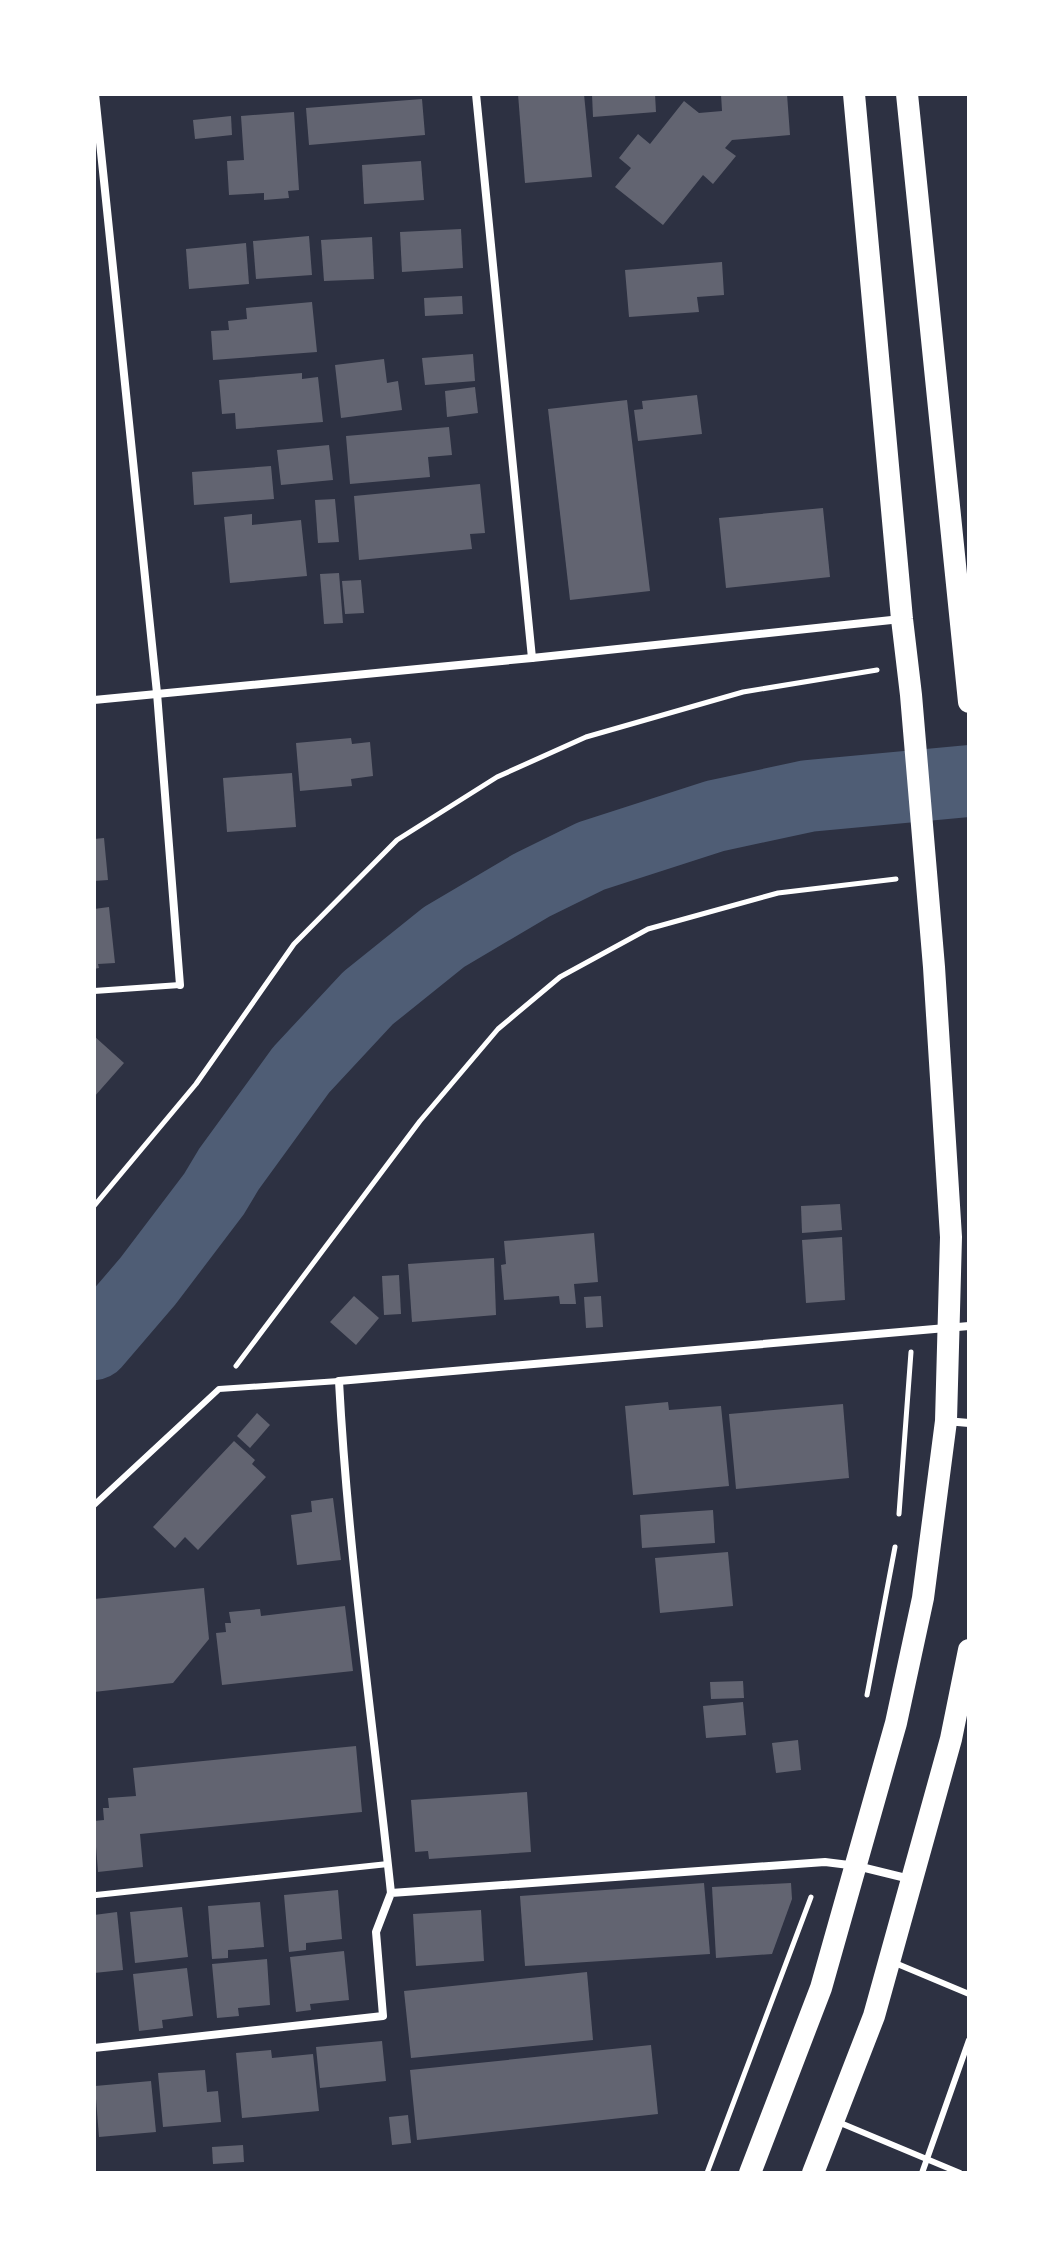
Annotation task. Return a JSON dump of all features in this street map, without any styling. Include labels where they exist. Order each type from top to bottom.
[{"type":"highway","points":[[750,2173],[821,1988],[896,1723],[923,1598],[959,1327],[911,695],[854,94]]},
{"type":"highway","points":[[907,94],[968,696]]},
{"type":"highway","points":[[813,2173],[874,2016],[951,1739],[969,1650]]},
{"type":"street","points":[[95,94],[157,693],[180,985]]},
{"type":"street","points":[[476,94],[532,658]]},
{"type":"street","points":[[94,700],[902,619]]},
{"type":"street","points":[[94,2048],[383,2016],[376,1932],[391,1893],[355,1587],[343,1466],[339,1381],[959,1327]]},
{"type":"street","points":[[946,1421],[969,1423]]},
{"type":"street","points":[[391,1893],[825,1862],[912,1879]]},
{"type":"lane","points":[[94,991],[180,985]]},
{"type":"lane","points":[[94,1505],[219,1389],[339,1381]]},
{"type":"lane","points":[[96,1895],[388,1864]]},
{"type":"lane","points":[[890,1960],[969,1994]]},
{"type":"lane","points":[[922,2173],[969,2040]]},
{"type":"lane","points":[[833,2120],[960,2173]]},
{"type":"path","points":[[94,1206],[196,1084],[294,944],[397,840],[497,777],[586,737],[743,692],[907,666]]},
{"type":"path","points":[[219,1389],[420,1121],[498,1029],[560,977],[648,929],[778,893],[897,879]]},
{"type":"path","points":[[899,1517],[913,1331]]},
{"type":"path","points":[[866,1700],[898,1533]]},
{"type":"path","points":[[707,2173],[825,1862]]},
{"type":"building","points":[[518,94],[584,94],[592,177],[525,183]]},
{"type":"building","points":[[592,94],[655,94],[656,112],[593,117]]},
{"type":"building","points":[[721,94],[787,94],[790,135],[732,140],[725,148],[736,156],[713,184],[703,175],[663,225],[615,187],[631,168],[619,158],[638,134],[650,144],[684,101],[699,113],[722,111]]},
{"type":"building","points":[[422,99],[425,135],[309,145],[306,108]]},
{"type":"building","points":[[294,112],[299,190],[288,191],[289,198],[264,200],[264,193],[229,195],[227,161],[244,160],[241,116]]},
{"type":"building","points":[[231,116],[232,135],[195,139],[193,120]]},
{"type":"building","points":[[421,161],[424,200],[364,204],[362,165]]},
{"type":"building","points":[[461,229],[463,268],[402,272],[400,232]]},
{"type":"building","points":[[309,236],[312,275],[256,279],[253,241]]},
{"type":"building","points":[[372,237],[374,279],[324,281],[321,240]]},
{"type":"building","points":[[246,243],[249,284],[189,289],[186,249]]},
{"type":"building","points":[[722,262],[724,295],[697,297],[699,312],[629,317],[625,270]]},
{"type":"building","points":[[462,296],[463,314],[425,316],[424,298]]},
{"type":"building","points":[[312,302],[317,352],[213,360],[211,331],[229,330],[228,321],[247,319],[246,308]]},
{"type":"building","points":[[473,354],[475,381],[425,385],[422,358]]},
{"type":"building","points":[[384,359],[387,383],[398,381],[402,410],[341,418],[335,365]]},
{"type":"building","points":[[302,373],[302,379],[318,377],[323,422],[236,429],[235,413],[222,414],[219,380]]},
{"type":"building","points":[[475,387],[478,413],[447,417],[445,391]]},
{"type":"building","points":[[697,395],[702,434],[638,441],[634,410],[643,409],[642,401]]},
{"type":"building","points":[[627,400],[650,591],[570,600],[548,409]]},
{"type":"building","points":[[449,427],[452,455],[428,457],[430,477],[350,484],[346,436]]},
{"type":"building","points":[[329,445],[333,480],[281,485],[277,450]]},
{"type":"building","points":[[271,466],[274,499],[194,505],[192,472]]},
{"type":"building","points":[[480,484],[485,533],[470,534],[472,549],[359,560],[354,496]]},
{"type":"building","points":[[335,499],[339,542],[318,543],[315,500]]},
{"type":"building","points":[[823,508],[830,577],[726,588],[719,518]]},
{"type":"building","points":[[252,514],[252,525],[301,520],[307,576],[230,583],[224,517]]},
{"type":"building","points":[[339,573],[343,623],[324,624],[320,574]]},
{"type":"building","points":[[361,580],[364,613],[345,614],[342,581]]},
{"type":"building","points":[[351,738],[352,744],[370,742],[373,776],[351,779],[352,786],[300,791],[296,743]]},
{"type":"building","points":[[292,773],[296,827],[227,832],[223,778]]},
{"type":"building","points":[[104,838],[108,880],[94,881],[94,839]]},
{"type":"building","points":[[109,907],[115,963],[98,964],[99,968],[94,969],[94,909]]},
{"type":"building","points":[[94,1036],[124,1063],[94,1097]]},
{"type":"building","points":[[840,1204],[842,1230],[802,1233],[801,1206]]},
{"type":"building","points":[[594,1233],[598,1282],[574,1284],[576,1304],[560,1304],[559,1296],[504,1300],[501,1265],[506,1264],[504,1241]]},
{"type":"building","points":[[842,1237],[845,1300],[806,1303],[802,1240]]},
{"type":"building","points":[[494,1258],[496,1315],[412,1322],[408,1264]]},
{"type":"building","points":[[399,1275],[401,1314],[384,1315],[382,1276]]},
{"type":"building","points":[[354,1296],[379,1318],[356,1345],[330,1322]]},
{"type":"building","points":[[601,1296],[603,1327],[586,1328],[584,1297]]},
{"type":"building","points":[[668,1402],[669,1410],[721,1406],[729,1486],[633,1495],[625,1406]]},
{"type":"building","points":[[843,1404],[849,1478],[736,1489],[729,1414]]},
{"type":"building","points":[[257,1413],[270,1425],[250,1448],[237,1436]]},
{"type":"building","points":[[234,1441],[255,1460],[252,1464],[266,1477],[198,1550],[185,1537],[175,1548],[153,1527]]},
{"type":"building","points":[[333,1498],[341,1560],[297,1565],[291,1515],[312,1512],[311,1501]]},
{"type":"building","points":[[713,1510],[715,1543],[642,1548],[640,1515]]},
{"type":"building","points":[[728,1552],[733,1606],[660,1613],[655,1558]]},
{"type":"building","points":[[204,1588],[209,1639],[173,1683],[94,1692],[94,1599]]},
{"type":"building","points":[[345,1606],[353,1671],[222,1685],[216,1633],[226,1632],[225,1623],[231,1623],[229,1612],[260,1609],[261,1616]]},
{"type":"building","points":[[743,1681],[744,1698],[711,1699],[710,1682]]},
{"type":"building","points":[[743,1702],[746,1735],[706,1738],[703,1706]]},
{"type":"building","points":[[798,1740],[801,1770],[776,1773],[772,1743]]},
{"type":"building","points":[[356,1746],[362,1812],[140,1834],[143,1867],[98,1872],[94,1821],[104,1820],[103,1808],[109,1808],[108,1798],[136,1796],[133,1768]]},
{"type":"building","points":[[527,1792],[531,1852],[429,1859],[428,1851],[415,1852],[411,1800]]},
{"type":"building","points":[[704,1883],[710,1954],[525,1966],[520,1896]]},
{"type":"building","points":[[791,1883],[792,1899],[772,1954],[716,1958],[712,1887]]},
{"type":"building","points":[[338,1890],[342,1939],[306,1943],[306,1950],[289,1952],[284,1895]]},
{"type":"building","points":[[260,1902],[264,1947],[228,1950],[228,1958],[212,1959],[208,1906]]},
{"type":"building","points":[[182,1907],[188,1957],[135,1963],[130,1912]]},
{"type":"building","points":[[481,1910],[484,1961],[416,1966],[413,1914]]},
{"type":"building","points":[[117,1912],[123,1970],[94,1973],[94,1915]]},
{"type":"building","points":[[344,1951],[349,2000],[310,2004],[311,2010],[296,2012],[290,1957]]},
{"type":"building","points":[[267,1959],[270,2005],[238,2008],[239,2016],[217,2018],[212,1964]]},
{"type":"building","points":[[187,1968],[193,2016],[162,2020],[163,2028],[139,2031],[133,1974]]},
{"type":"building","points":[[587,1972],[593,2040],[411,2058],[404,1991]]},
{"type":"building","points":[[382,2041],[386,2081],[320,2088],[316,2047]]},
{"type":"building","points":[[651,2045],[658,2114],[417,2140],[410,2070]]},
{"type":"building","points":[[271,2050],[272,2058],[313,2054],[319,2111],[242,2118],[236,2053]]},
{"type":"building","points":[[205,2070],[207,2092],[218,2091],[221,2122],[163,2127],[158,2073]]},
{"type":"building","points":[[151,2081],[156,2132],[99,2137],[95,2086]]},
{"type":"building","points":[[408,2115],[411,2143],[392,2145],[389,2117]]},
{"type":"building","points":[[243,2145],[244,2162],[213,2164],[212,2147]]},
{"type":"waterway","points":[[94,1344],[148,1281],[214,1194],[301,1070],[368,998],[444,937],[532,885],[591,856],[715,816],[808,796],[969,781]]}]
